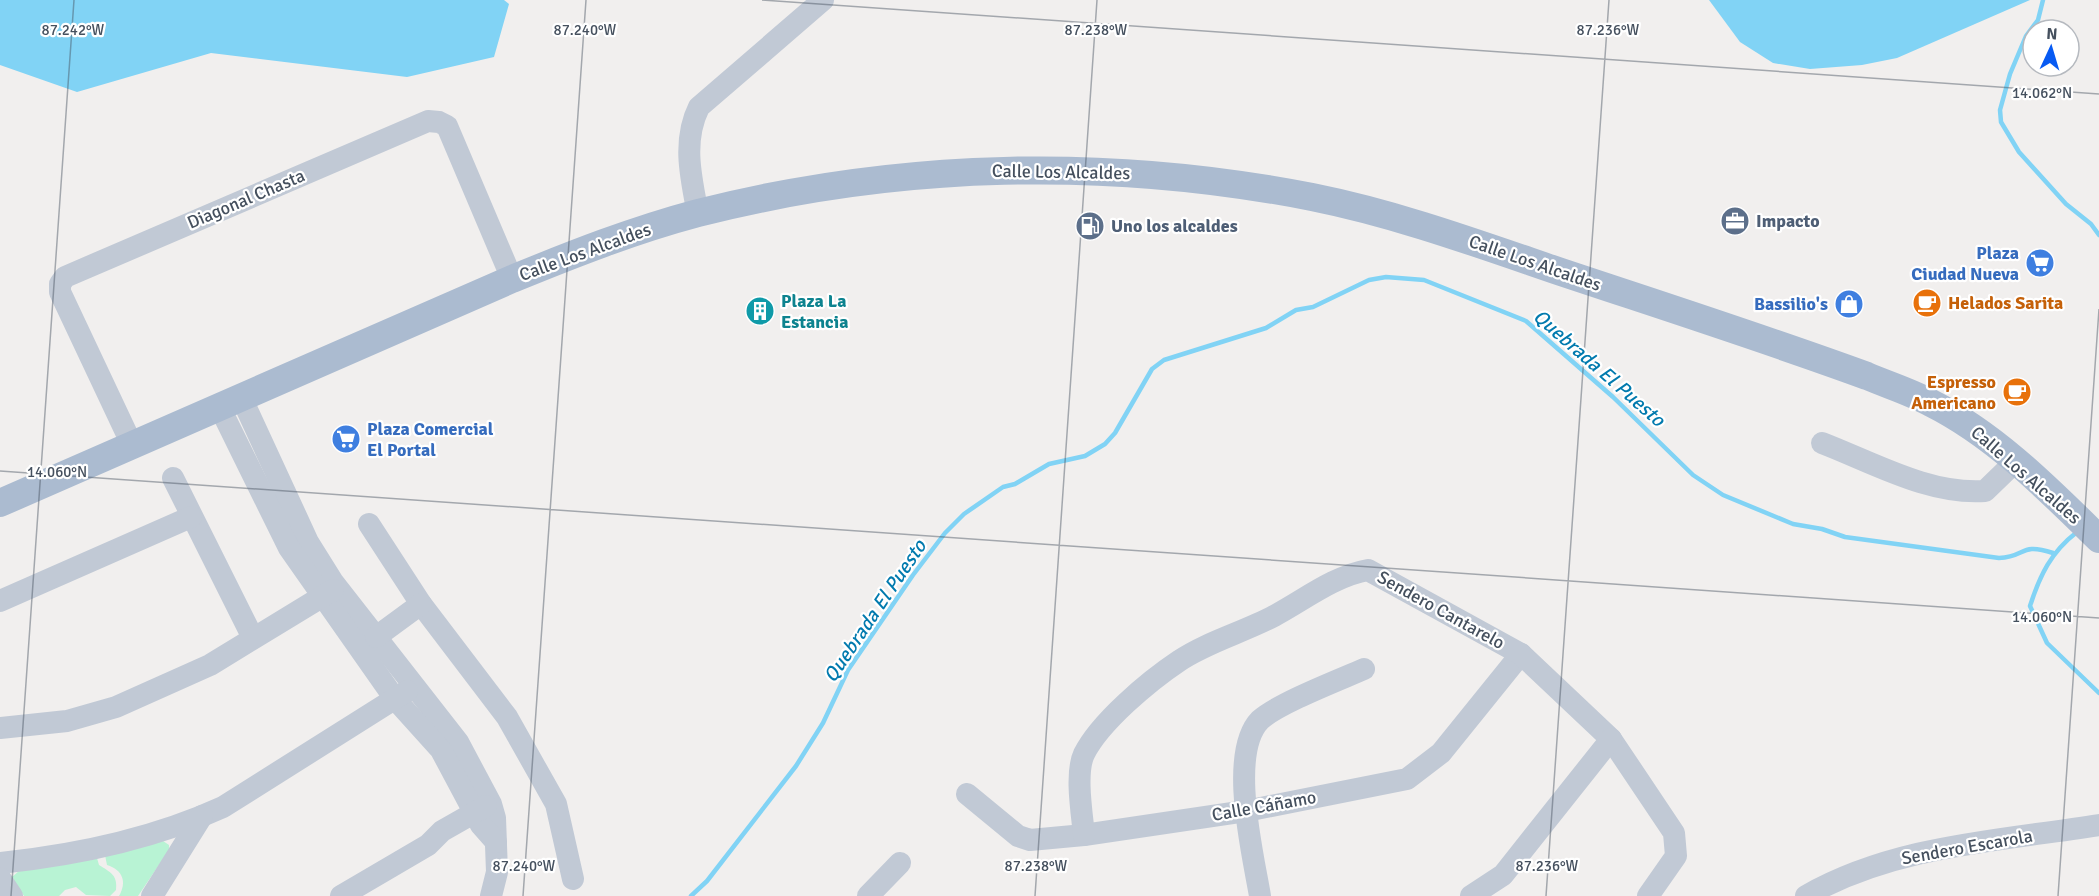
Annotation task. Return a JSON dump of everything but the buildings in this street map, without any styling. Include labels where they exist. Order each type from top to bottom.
[{"type":"main road","name":"Calle Los Alcaldes","points":[[0,503],[133,447],[512,279],[598,244],[698,214],[798,192],[876,179],[975,171],[1084,170],[1202,179],[1314,197],[1421,225],[1867,376],[1931,403],[1981,433],[2016,461],[2099,539]]},
{"type":"street","points":[[698,214],[690,173],[689,137],[692,122],[699,107],[823,0]]},
{"type":"street","name":"Diagonal Chasta","points":[[133,447],[60,292],[60,284],[65,277],[428,121],[439,122],[447,126],[512,279]]},
{"type":"street","points":[[231,403],[290,548],[329,593],[404,693],[485,815],[496,842],[497,872],[491,896]]},
{"type":"street","points":[[1822,443],[1941,489],[1963,493],[1985,491],[2016,461]]},
{"type":"street","points":[[173,478],[253,638]]},
{"type":"street","points":[[0,601],[191,517]]},
{"type":"street","points":[[369,524],[421,604],[507,717],[556,804],[573,879]]},
{"type":"street","name":"Sendero Cantarelo","points":[[1084,835],[1080,800],[1083,756],[1095,736],[1120,709],[1180,661],[1272,617],[1350,573],[1368,570],[1521,654],[1611,739],[1674,833],[1676,856],[1648,896]]},
{"type":"street","points":[[329,593],[376,637],[404,693]]},
{"type":"street","points":[[0,728],[67,721],[116,708],[210,665],[329,593]]},
{"type":"street","points":[[376,637],[421,604]]},
{"type":"street","name":"Calle Cáñamo","points":[[967,794],[1018,836],[1030,840],[1084,835],[1246,811],[1407,779],[1441,753],[1521,654]]},
{"type":"street","points":[[1260,896],[1246,811],[1245,750],[1255,727],[1263,718],[1316,690],[1364,669]]},
{"type":"street","points":[[0,863],[45,858],[112,845],[149,836],[202,816],[223,807],[404,693]]},
{"type":"street","points":[[1471,896],[1503,875],[1611,739]]},
{"type":"street","points":[[341,896],[428,845],[442,831],[485,815]]},
{"type":"street","points":[[152,896],[202,816]]},
{"type":"street","name":"Sendero Escarola","points":[[1806,896],[1854,872],[1905,855],[2099,825]]},
{"type":"street","points":[[881,892],[900,863]]},
{"type":"street","points":[[0,879],[12,896]]},
{"type":"green space","points":[[163,841],[169,845],[169,850],[138,896],[119,896],[123,886],[122,877],[117,870],[107,865],[105,855]]},
{"type":"green space","points":[[97,858],[99,865],[112,874],[116,881],[116,890],[110,896],[86,895],[76,887],[65,890],[59,896],[24,896],[12,877],[19,871]]},
{"type":"water","points":[[0,0],[504,0],[509,4],[494,57],[407,77],[211,53],[77,92],[0,65]]},
{"type":"water","points":[[1709,0],[2030,0],[1897,58],[1862,65],[1810,69],[1773,63],[1740,42]]},
{"type":"waterway","points":[[2043,0],[2038,20],[2026,36],[2010,74],[2000,110],[2001,122],[2019,152],[2066,204],[2091,224],[2099,235]]},
{"type":"waterway","name":"Quebrada El Puesto","points":[[691,896],[707,881],[796,766],[823,723],[848,670],[913,575],[945,533],[964,514],[1003,487],[1015,484],[1049,464],[1085,456],[1105,444],[1115,433],[1152,369],[1164,360],[1266,328],[1296,310],[1313,307],[1369,280],[1386,277],[1424,280],[1526,321],[1613,397],[1693,475],[1723,495],[1793,524],[1822,529],[1845,537],[1999,558],[2028,549],[2053,553]]},
{"type":"waterway","points":[[2077,532],[2053,556],[2038,584],[2030,606],[2047,643],[2099,693]]},
{"type":"place","name":"Impacto","points":[[1735,221]]},
{"type":"place","name":"Uno los alcaldes","points":[[1090,226]]},
{"type":"place","name":"Plaza Ciudad Nueva","points":[[2040,263]]},
{"type":"place","name":"Helados Sarita","points":[[1927,303]]},
{"type":"place","name":"Bassilio's","points":[[1849,304]]},
{"type":"place","name":"Plaza La Estancia","points":[[760,311]]},
{"type":"place","name":"Espresso Americano","points":[[2017,392]]},
{"type":"place","name":"Plaza Comercial El Portal","points":[[346,439]]}]
